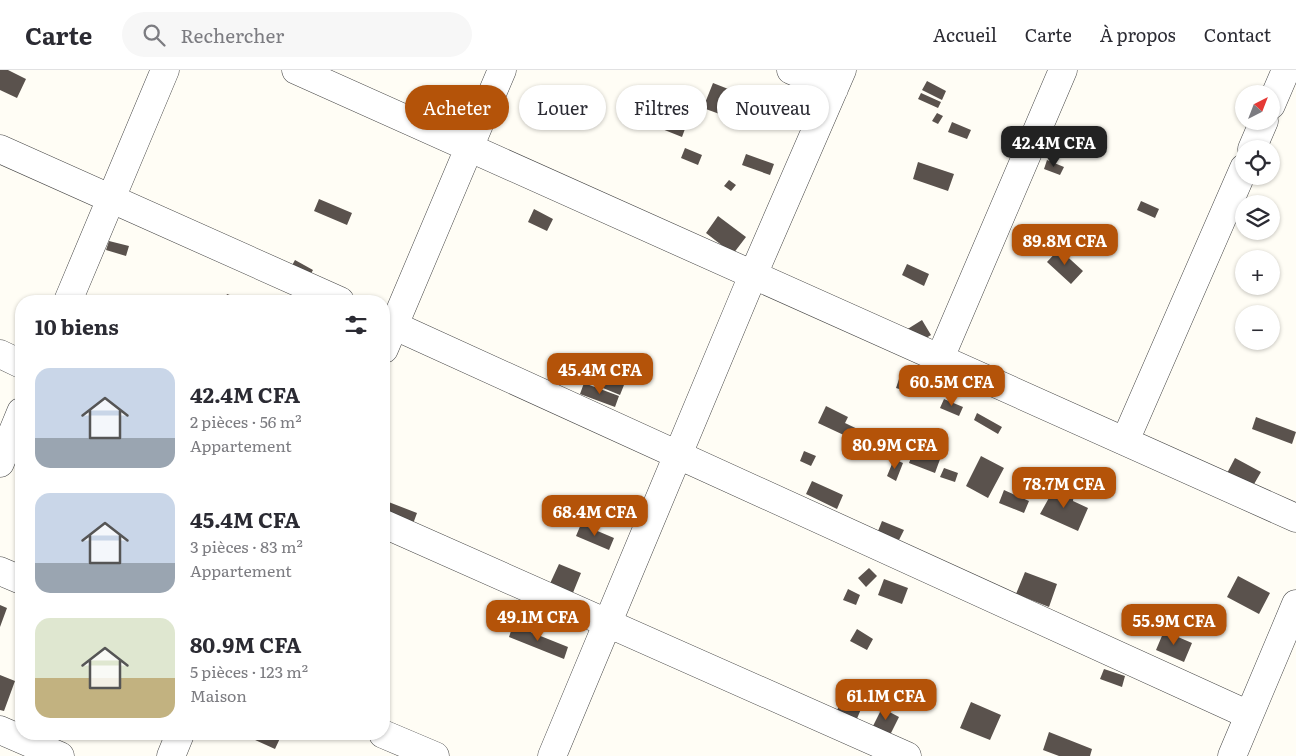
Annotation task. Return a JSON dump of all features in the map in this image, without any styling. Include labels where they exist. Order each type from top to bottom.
[{"type":"street","points":[[71,295],[165,70]]},
{"type":"street","points":[[296,70],[1296,518]]},
{"type":"street","points":[[390,325],[502,70]]},
{"type":"street","points":[[552,756],[753,275],[838,79],[790,70]]},
{"type":"street","points":[[940,358],[1063,70]]},
{"type":"street","points":[[1280,85],[1286,70],[1296,75]]},
{"type":"street","points":[[0,149],[327,295]]},
{"type":"street","points":[[1124,441],[1237,185]]},
{"type":"street","points":[[390,333],[678,455],[1249,715]]},
{"type":"street","points":[[0,354],[15,361]]},
{"type":"street","points":[[0,463],[15,427]]},
{"type":"street","points":[[390,527],[907,756]]},
{"type":"street","points":[[0,571],[15,577]]},
{"type":"street","points":[[1232,756],[1295,608]]},
{"type":"street","points":[[0,730],[15,736]]},
{"type":"street","points":[[390,737],[436,756]]},
{"type":"street","points":[[23,740],[60,756]]},
{"type":"street","points":[[171,756],[178,740]]},
{"type":"building","points":[[0,70],[8,70],[26,79],[17,98],[0,90]]},
{"type":"building","points":[[927,81],[946,91],[942,100],[922,90]]},
{"type":"building","points":[[713,83],[718,85],[717,113],[707,109],[707,98]]},
{"type":"building","points":[[921,93],[941,102],[938,108],[918,99]]},
{"type":"building","points":[[937,113],[943,116],[938,124],[932,121]]},
{"type":"building","points":[[952,122],[971,130],[967,139],[948,132]]},
{"type":"building","points":[[664,130],[685,130],[682,137]]},
{"type":"building","points":[[685,148],[702,155],[698,165],[681,158]]},
{"type":"building","points":[[746,154],[774,164],[770,175],[742,165]]},
{"type":"building","points":[[1047,160],[1064,167],[1060,175],[1044,169]]},
{"type":"building","points":[[918,162],[954,174],[948,191],[913,179]]},
{"type":"building","points":[[729,180],[736,185],[731,191],[724,186]]},
{"type":"building","points":[[319,199],[352,213],[347,225],[314,211]]},
{"type":"building","points":[[1141,201],[1159,209],[1155,218],[1137,210]]},
{"type":"building","points":[[534,209],[553,219],[547,231],[528,222]]},
{"type":"building","points":[[718,216],[746,237],[733,254],[706,233]]},
{"type":"building","points":[[109,241],[129,246],[126,256],[106,250]]},
{"type":"building","points":[[1059,249],[1083,271],[1071,284],[1047,262]]},
{"type":"building","points":[[295,260],[313,270],[308,279],[290,269]]},
{"type":"building","points":[[907,264],[929,274],[924,286],[902,275]]},
{"type":"building","points":[[922,320],[931,335],[915,345],[906,330]]},
{"type":"building","points":[[590,371],[624,385],[620,395],[586,381]]},
{"type":"building","points":[[899,379],[921,386],[918,395],[896,388]]},
{"type":"building","points":[[584,383],[619,396],[615,407],[580,394]]},
{"type":"building","points":[[944,399],[963,407],[959,416],[940,408]]},
{"type":"building","points":[[826,406],[848,417],[845,423],[868,434],[863,444],[818,423]]},
{"type":"building","points":[[977,413],[1002,427],[998,434],[974,420]]},
{"type":"building","points":[[1256,417],[1296,432],[1292,444],[1252,429]]},
{"type":"building","points":[[921,430],[947,440],[935,473],[909,463]]},
{"type":"building","points":[[804,451],[816,456],[811,466],[800,461]]},
{"type":"building","points":[[981,456],[1004,468],[988,498],[966,486]]},
{"type":"building","points":[[1235,458],[1261,472],[1250,491],[1225,477]]},
{"type":"building","points":[[894,459],[903,463],[896,481],[887,476]]},
{"type":"building","points":[[944,468],[958,473],[955,482],[940,477]]},
{"type":"building","points":[[812,481],[843,495],[837,509],[806,494]]},
{"type":"building","points":[[1055,487],[1074,493],[1073,501],[1088,508],[1078,531],[1040,514]]},
{"type":"building","points":[[1004,490],[1029,501],[1024,513],[999,503]]},
{"type":"building","points":[[390,503],[417,513],[410,532],[390,524]]},
{"type":"building","points":[[882,521],[904,530],[899,540],[878,531]]},
{"type":"building","points":[[581,524],[614,538],[609,550],[576,536]]},
{"type":"building","points":[[559,564],[581,573],[570,600],[547,590]]},
{"type":"building","points":[[869,568],[877,576],[866,587],[858,578]]},
{"type":"building","points":[[1025,572],[1057,584],[1049,607],[1016,594]]},
{"type":"building","points":[[1238,576],[1270,593],[1259,614],[1227,597]]},
{"type":"building","points":[[884,579],[908,588],[902,604],[878,595]]},
{"type":"building","points":[[848,589],[860,595],[856,605],[843,600]]},
{"type":"building","points":[[0,605],[7,608],[0,627]]},
{"type":"building","points":[[513,625],[568,647],[564,659],[509,637]]},
{"type":"building","points":[[857,629],[873,639],[867,650],[850,641]]},
{"type":"building","points":[[1164,631],[1192,643],[1184,662],[1156,650]]},
{"type":"building","points":[[1104,669],[1125,676],[1122,687],[1100,679]]},
{"type":"building","points":[[0,675],[15,681],[4,711],[0,710]]},
{"type":"building","points":[[841,701],[861,709],[856,721],[836,713]]},
{"type":"building","points":[[971,702],[1001,715],[990,740],[960,728]]},
{"type":"building","points":[[882,708],[899,717],[890,735],[873,726]]},
{"type":"building","points":[[1049,732],[1092,749],[1090,756],[1059,756],[1043,750]]},
{"type":"building","points":[[255,740],[279,740],[275,749]]}]
